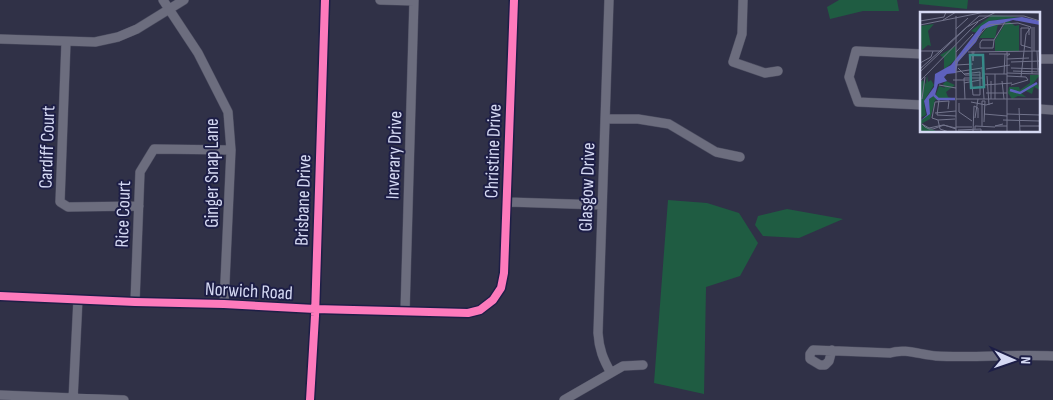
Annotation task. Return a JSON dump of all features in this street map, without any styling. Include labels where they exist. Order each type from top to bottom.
[{"type":"street","name":"Ginger Snap Lane","points":[[162,0],[198,53],[228,112],[231,150],[224,304]]},
{"type":"street","points":[[0,40],[95,42],[118,37],[137,29],[184,0]]},
{"type":"street","name":"Brisbane Drive","points":[[310,400],[315,309],[325,0]]},
{"type":"street","points":[[380,0],[414,1]]},
{"type":"street","name":"Christine Drive","points":[[493,300],[501,288],[503,280],[514,0]]},
{"type":"street","name":"Glasgow Drive","points":[[609,0],[598,333],[601,353],[611,372]]},
{"type":"street","points":[[743,0],[742,34],[733,62],[765,73],[778,71]]},
{"type":"street","name":"Inverary Drive","points":[[405,312],[414,1]]},
{"type":"street","name":"Cardiff Court","points":[[66,42],[60,202],[68,207],[139,206]]},
{"type":"street","points":[[920,54],[856,51],[849,77],[858,102],[920,104]]},
{"type":"street","points":[[1040,59],[1053,59]]},
{"type":"street","points":[[1040,109],[1053,110]]},
{"type":"street","points":[[605,119],[638,120],[669,124],[716,152],[740,157]]},
{"type":"street","name":"Rice Court","points":[[135,302],[140,172],[154,149],[231,150]]},
{"type":"street","points":[[506,202],[602,205]]},
{"type":"street","name":"Norwich Road","points":[[0,296],[315,309],[468,313],[480,310],[493,300]]},
{"type":"street","points":[[73,399],[78,299]]},
{"type":"street","points":[[832,350],[890,353],[909,351],[933,356],[1053,356]]},
{"type":"street","points":[[564,400],[623,366],[643,365]]},
{"type":"street","points":[[0,396],[124,400]]},
{"type":"green space","points":[[839,0],[897,0],[899,11],[863,11],[830,19],[827,7]]},
{"type":"green space","points":[[919,0],[968,0],[967,9],[919,4]]},
{"type":"green space","points":[[668,200],[707,203],[739,213],[758,243],[740,276],[706,287],[704,394],[654,383]]},
{"type":"green space","points":[[787,209],[843,219],[799,238],[763,236],[755,225],[758,216]]},
{"type":"cycle path","points":[[310,400],[315,316],[325,0]]},
{"type":"cycle path","points":[[0,296],[315,309],[468,313],[480,310],[493,300],[501,288],[504,273],[514,0]]}]
